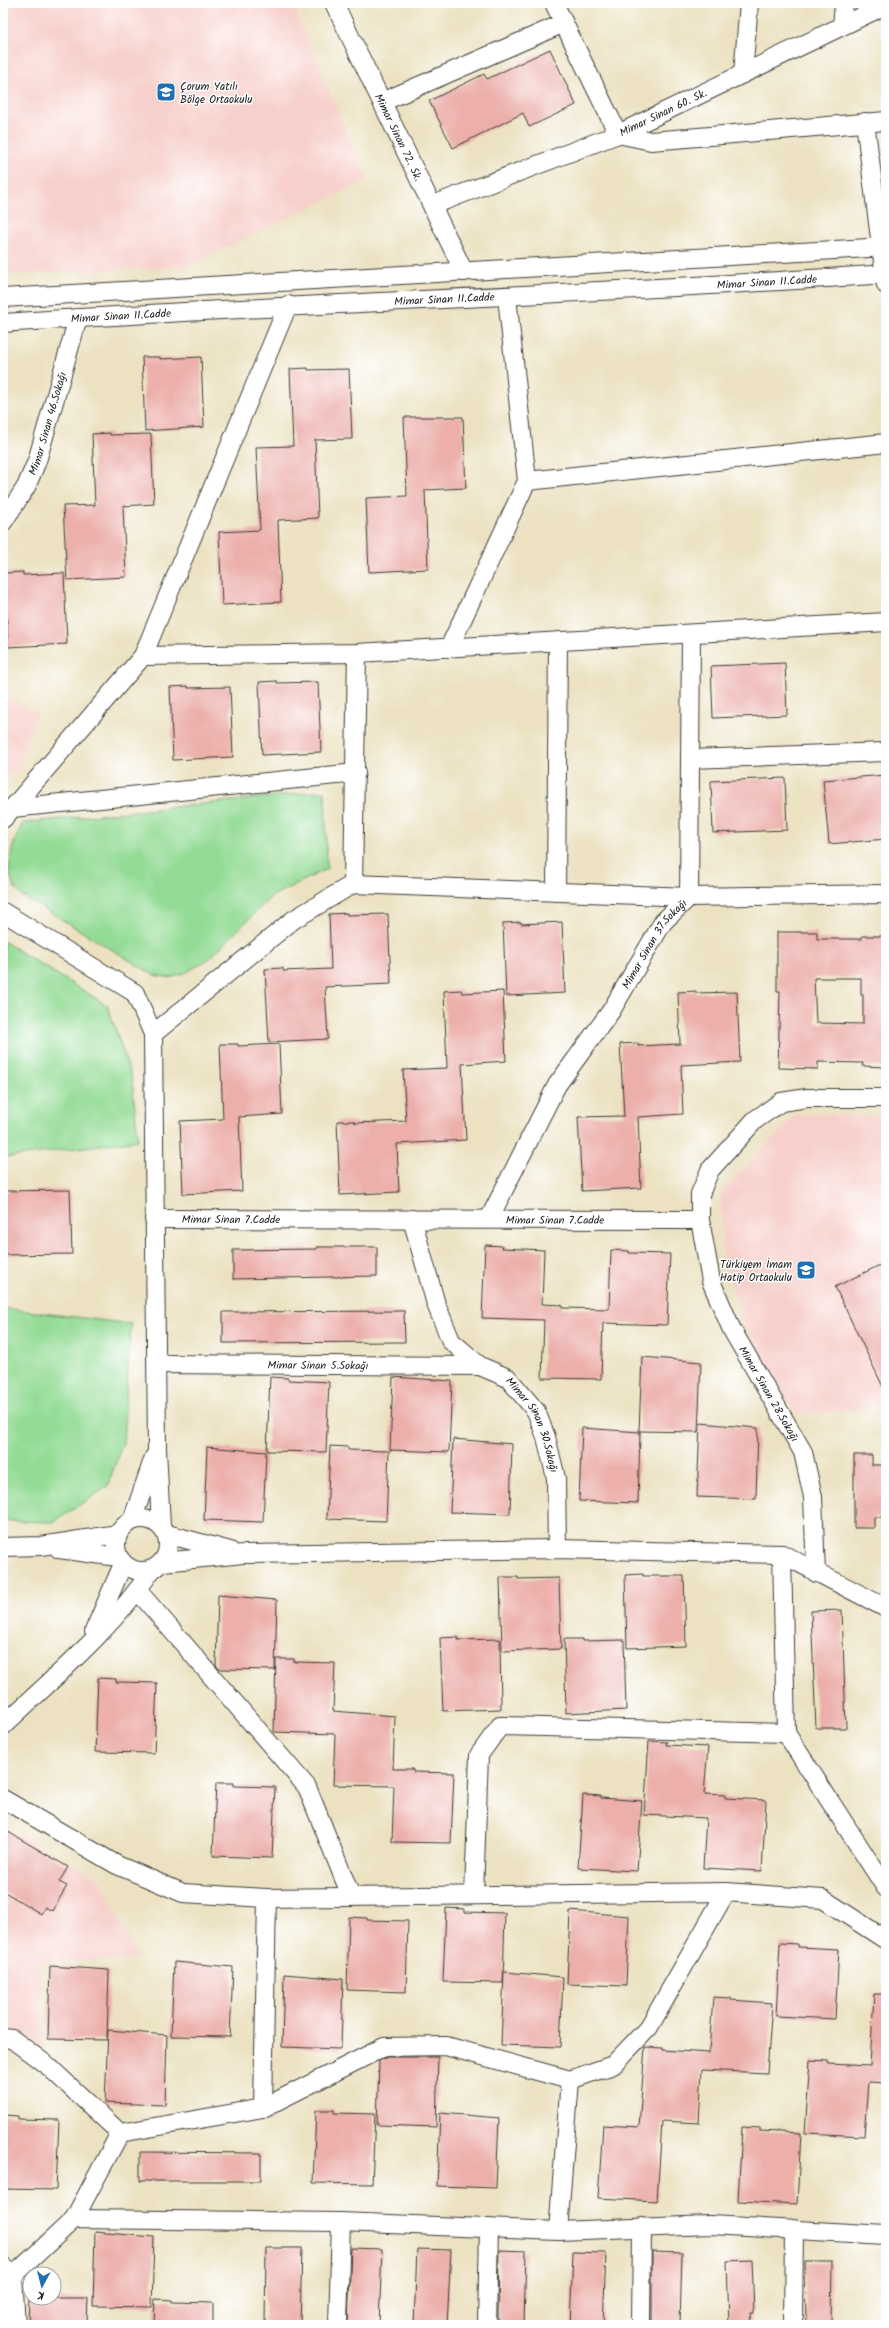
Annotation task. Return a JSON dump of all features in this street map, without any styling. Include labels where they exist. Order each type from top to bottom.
[{"type":"street","name":"Mimar Sinan 72. Sk.","points":[[334,3],[433,205],[464,272]]},
{"type":"street","points":[[554,3],[618,134],[651,141],[886,121]]},
{"type":"street","points":[[743,74],[749,3]]},
{"type":"street","points":[[842,26],[844,3]]},
{"type":"street","name":"Mimar Sinan 60. Sk.","points":[[433,205],[618,134],[886,5]]},
{"type":"street","points":[[382,102],[564,23]]},
{"type":"street","points":[[865,122],[884,248],[886,278]]},
{"type":"street","name":"Mimar Sinan 11.Cadde","points":[[3,298],[884,248]]},
{"type":"street","name":"Mimar Sinan 11.Cadde","points":[[3,323],[288,305],[507,298],[886,278]]},
{"type":"street","points":[[449,648],[527,481],[507,298]]},
{"type":"street","points":[[8,814],[143,656],[288,305]]},
{"type":"street","name":"Mimar Sinan 46.Sokağı","points":[[3,522],[26,487],[37,461],[78,318]]},
{"type":"street","points":[[527,481],[886,443]]},
{"type":"street","points":[[143,656],[357,653],[886,622]]},
{"type":"street","name":"Mimar Sinan 37.Sokağı","points":[[489,1219],[556,1085],[611,1011],[663,922],[689,897],[691,634]]},
{"type":"street","points":[[556,892],[558,641]]},
{"type":"street","points":[[353,884],[357,653]]},
{"type":"street","points":[[690,759],[885,752]]},
{"type":"street","points":[[8,814],[356,773]]},
{"type":"street","points":[[153,1034],[293,920],[353,884],[689,897],[886,894]]},
{"type":"street","points":[[3,912],[135,993],[153,1034],[157,1449],[164,1530],[169,1549],[138,1591],[89,1643],[3,1726]]},
{"type":"street","points":[[700,1220],[700,1194],[710,1170],[755,1120],[781,1102],[808,1098],[886,1098]]},
{"type":"street","name":"Mimar Sinan 7.Cadde","points":[[154,1219],[700,1220]]},
{"type":"street","name":"Mimar Sinan 30.Sokağı","points":[[412,1219],[436,1304],[452,1341],[480,1366],[508,1378],[536,1411],[546,1437],[556,1478],[557,1550]]},
{"type":"street","name":"Mimar Sinan 28.Sokağı","points":[[700,1220],[711,1281],[732,1330],[803,1452],[813,1497],[816,1573]]},
{"type":"street","name":"Mimar Sinan 5.Sokağı","points":[[156,1364],[480,1366]]},
{"type":"street","points":[[132,1521],[157,1449]]},
{"type":"street","points":[[89,1643],[120,1561],[115,1546],[118,1534],[124,1526],[132,1521],[142,1519],[152,1521],[164,1530],[243,1554]]},
{"type":"street","points":[[3,1547],[41,1546],[118,1534]]},
{"type":"street","points":[[41,1546],[120,1561],[136,1572],[157,1566],[243,1554],[557,1550],[782,1554],[886,1608]]},
{"type":"street","points":[[782,1554],[786,1733],[886,1888]]},
{"type":"street","points":[[138,1591],[307,1787],[351,1896]]},
{"type":"street","points":[[474,1894],[479,1755],[500,1726],[786,1733]]},
{"type":"street","points":[[3,1799],[117,1865],[183,1893],[267,1898],[474,1894],[726,1892],[823,1899],[886,1940]]},
{"type":"street","points":[[120,2133],[263,2108],[384,2047],[446,2046],[570,2080],[613,2065],[649,2027],[726,1892]]},
{"type":"street","points":[[263,2108],[267,1898]]},
{"type":"street","points":[[3,2038],[12,2039],[48,2066],[120,2133]]},
{"type":"street","points":[[558,2230],[570,2080]]},
{"type":"street","points":[[16,2325],[8,2271],[74,2219],[120,2133]]},
{"type":"street","points":[[74,2219],[341,2222],[558,2230],[710,2225],[886,2235]]},
{"type":"street","points":[[338,2325],[341,2222]]},
{"type":"street","points":[[487,2325],[489,2228]]},
{"type":"street","points":[[641,2325],[642,2228]]},
{"type":"street","points":[[793,2325],[794,2229]]},
{"type":"shaded area","name":"Çorum Yatılı Bölge Ortaokulu","points":[[3,3],[292,3],[367,180],[186,267],[3,275]]},
{"type":"shaded area","points":[[3,695],[37,712],[19,768],[3,783]]},
{"type":"shaded area","name":"Türkiyem İmam Hatip Ortaokulu","points":[[796,1114],[886,1116],[886,1406],[796,1415],[742,1323],[722,1252],[721,1193]]},
{"type":"shaded area","points":[[3,1826],[100,1879],[138,1959],[39,1963],[43,2047],[16,2029],[3,2028]]},
{"type":"green space","points":[[325,791],[327,869],[272,896],[209,959],[187,972],[170,978],[154,975],[26,899],[18,892],[10,876],[10,858],[12,849],[23,823]]},
{"type":"green space","points":[[3,941],[108,1006],[132,1079],[138,1140],[3,1158]]},
{"type":"green space","points":[[3,1308],[131,1324],[123,1443],[107,1487],[54,1522],[3,1521]]},
{"type":"building","points":[[550,49],[576,105],[529,127],[523,113],[453,148],[429,101],[484,74],[487,79]]},
{"type":"building","points":[[142,357],[160,357],[160,359],[201,357],[204,427],[145,431]]},
{"type":"building","points":[[308,368],[308,370],[349,369],[352,439],[315,440],[318,518],[278,520],[281,602],[222,605],[219,532],[260,530],[256,447],[293,446],[290,369]]},
{"type":"building","points":[[404,417],[463,417],[466,488],[425,490],[428,569],[369,572],[366,498],[407,496]]},
{"type":"building","points":[[110,433],[110,435],[151,434],[154,504],[123,506],[126,577],[67,580],[63,506],[95,505],[92,434]]},
{"type":"building","points":[[23,572],[23,575],[64,573],[67,644],[8,647],[5,573]]},
{"type":"building","points":[[785,663],[787,715],[713,718],[711,666]]},
{"type":"building","points":[[277,681],[277,683],[318,682],[321,752],[262,755],[259,682]]},
{"type":"building","points":[[188,686],[188,688],[230,687],[233,757],[173,760],[170,687]]},
{"type":"building","points":[[886,775],[886,839],[829,844],[823,780]]},
{"type":"building","points":[[785,778],[787,830],[713,833],[711,781]]},
{"type":"building","points":[[347,913],[347,915],[388,914],[391,984],[325,987],[328,1039],[269,1042],[265,969],[283,968],[283,971],[331,969],[329,914]]},
{"type":"building","points":[[521,922],[521,924],[562,922],[565,993],[506,996],[503,923]]},
{"type":"building","points":[[777,932],[817,932],[817,939],[862,939],[862,936],[886,936],[886,1067],[862,1066],[863,1063],[818,1062],[818,1069],[778,1068],[780,991],[777,991]],"holes":[[[814,978],[861,978],[861,995],[863,995],[863,1024],[816,1023]]]},
{"type":"building","points":[[461,990],[462,993],[503,991],[506,1061],[462,1064],[466,1140],[397,1144],[399,1192],[340,1195],[337,1121],[354,1121],[355,1123],[406,1121],[403,1070],[447,1068],[444,991]]},
{"type":"building","points":[[696,991],[696,993],[737,992],[740,1062],[681,1065],[683,1114],[638,1117],[641,1188],[582,1191],[578,1117],[624,1116],[620,1044],[638,1043],[638,1046],[680,1044],[678,992]]},
{"type":"building","points":[[220,1044],[238,1044],[238,1046],[279,1044],[282,1114],[239,1117],[242,1191],[183,1194],[180,1121],[223,1119]]},
{"type":"building","points":[[70,1190],[72,1254],[3,1255],[3,1191]]},
{"type":"building","points":[[485,1245],[503,1246],[502,1248],[544,1250],[542,1304],[562,1305],[562,1308],[609,1309],[611,1250],[629,1251],[629,1253],[670,1254],[667,1325],[603,1323],[601,1379],[542,1378],[544,1320],[482,1318]]},
{"type":"building","points":[[317,1247],[377,1247],[377,1276],[233,1279],[233,1250],[317,1249]]},
{"type":"building","points":[[880,1265],[886,1278],[886,1393],[835,1287]]},
{"type":"building","points":[[404,1311],[405,1342],[223,1343],[223,1312]]},
{"type":"building","points":[[642,1357],[701,1362],[698,1432],[639,1431]]},
{"type":"building","points":[[270,1377],[288,1378],[288,1380],[329,1382],[326,1452],[267,1451]]},
{"type":"building","points":[[393,1377],[452,1381],[449,1452],[390,1450]]},
{"type":"building","points":[[700,1423],[758,1428],[756,1499],[697,1497]]},
{"type":"building","points":[[582,1428],[640,1432],[638,1503],[579,1501]]},
{"type":"building","points":[[453,1439],[512,1444],[510,1514],[450,1512]]},
{"type":"building","points":[[330,1446],[348,1447],[348,1450],[389,1451],[386,1521],[327,1519]]},
{"type":"building","points":[[207,1447],[266,1452],[263,1522],[204,1520]]},
{"type":"building","points":[[854,1455],[872,1455],[872,1465],[886,1465],[886,1517],[874,1517],[874,1528],[854,1528]]},
{"type":"building","points":[[643,1574],[643,1576],[684,1576],[686,1646],[627,1648],[625,1575]]},
{"type":"building","points":[[500,1577],[518,1577],[518,1579],[559,1578],[561,1649],[502,1651]]},
{"type":"building","points":[[218,1595],[277,1600],[275,1670],[219,1669],[216,1665]]},
{"type":"building","points":[[842,1610],[846,1728],[816,1728],[811,1611]]},
{"type":"building","points":[[458,1637],[458,1640],[500,1639],[501,1709],[443,1711],[440,1638]]},
{"type":"building","points":[[564,1639],[582,1639],[582,1641],[624,1640],[626,1710],[566,1713]]},
{"type":"building","points":[[276,1659],[294,1659],[294,1662],[335,1663],[333,1711],[395,1716],[393,1769],[413,1769],[413,1772],[454,1773],[451,1843],[392,1842],[394,1786],[333,1785],[335,1734],[274,1732]]},
{"type":"building","points":[[98,1678],[116,1679],[116,1682],[157,1683],[154,1753],[95,1752]]},
{"type":"building","points":[[649,1741],[667,1742],[666,1745],[708,1747],[704,1794],[725,1795],[725,1798],[766,1800],[762,1871],[703,1868],[706,1818],[644,1815]]},
{"type":"building","points":[[216,1783],[234,1783],[234,1786],[275,1787],[272,1858],[213,1856]]},
{"type":"building","points":[[583,1795],[642,1801],[637,1871],[578,1868]]},
{"type":"building","points":[[3,1829],[68,1867],[59,1882],[67,1886],[52,1911],[45,1907],[41,1914],[3,1891]]},
{"type":"building","points":[[446,1908],[464,1909],[464,1912],[505,1913],[503,1983],[443,1982]]},
{"type":"building","points":[[570,1911],[629,1916],[626,1986],[567,1984]]},
{"type":"building","points":[[349,1917],[367,1918],[367,1920],[408,1921],[406,1992],[347,1990]]},
{"type":"building","points":[[780,1943],[798,1944],[798,1947],[839,1949],[835,2019],[776,2016]]},
{"type":"building","points":[[174,1962],[233,1967],[230,2037],[171,2036]]},
{"type":"building","points":[[50,1966],[109,1970],[107,2040],[48,2039]]},
{"type":"building","points":[[504,1972],[563,1977],[560,2047],[501,2045]]},
{"type":"building","points":[[284,1974],[343,1979],[341,2049],[282,2047]]},
{"type":"building","points":[[874,1994],[886,1994],[886,2083],[868,2082],[864,2136],[805,2133],[810,2060],[828,2061],[828,2064],[870,2066]]},
{"type":"building","points":[[713,1997],[772,2003],[767,2073],[702,2070],[699,2123],[662,2121],[657,2201],[598,2198],[603,2125],[639,2127],[645,2047],[662,2048],[662,2050],[709,2053]]},
{"type":"building","points":[[108,2030],[167,2035],[165,2105],[105,2103]]},
{"type":"building","points":[[387,2057],[438,2057],[436,2127],[377,2125],[379,2061]]},
{"type":"building","points":[[316,2110],[334,2110],[334,2113],[375,2114],[372,2184],[313,2183]]},
{"type":"building","points":[[440,2113],[499,2118],[496,2188],[437,2186]]},
{"type":"building","points":[[3,2115],[18,2116],[18,2119],[59,2120],[56,2190],[3,2189]]},
{"type":"building","points":[[742,2127],[760,2128],[760,2131],[801,2133],[797,2204],[738,2201]]},
{"type":"building","points":[[140,2152],[261,2153],[261,2181],[140,2181]]},
{"type":"building","points":[[95,2232],[154,2237],[152,2307],[93,2306]]},
{"type":"building","points":[[266,2248],[302,2248],[300,2325],[265,2325]]},
{"type":"building","points":[[351,2248],[382,2249],[379,2325],[348,2325]]},
{"type":"building","points":[[417,2249],[451,2250],[447,2325],[414,2325]]},
{"type":"building","points":[[499,2250],[526,2251],[524,2325],[498,2325]]},
{"type":"building","points":[[573,2252],[606,2253],[603,2325],[570,2325]]},
{"type":"building","points":[[652,2252],[682,2253],[680,2325],[652,2325]]},
{"type":"building","points":[[752,2260],[754,2313],[751,2313],[752,2325],[729,2325],[727,2261]]},
{"type":"building","points":[[805,2262],[832,2262],[831,2325],[806,2325]]},
{"type":"building","points":[[62,2298],[88,2298],[87,2325],[28,2325],[29,2306],[62,2306]]},
{"type":"building","points":[[155,2299],[172,2300],[172,2302],[213,2303],[213,2325],[154,2325]]},
{"type":"place","name":"Çorum Yatılı Bölge Ortaokulu","points":[[166,92]]},
{"type":"place","name":"Türkiyem İmam Hatip Ortaokulu","points":[[806,1270]]}]
